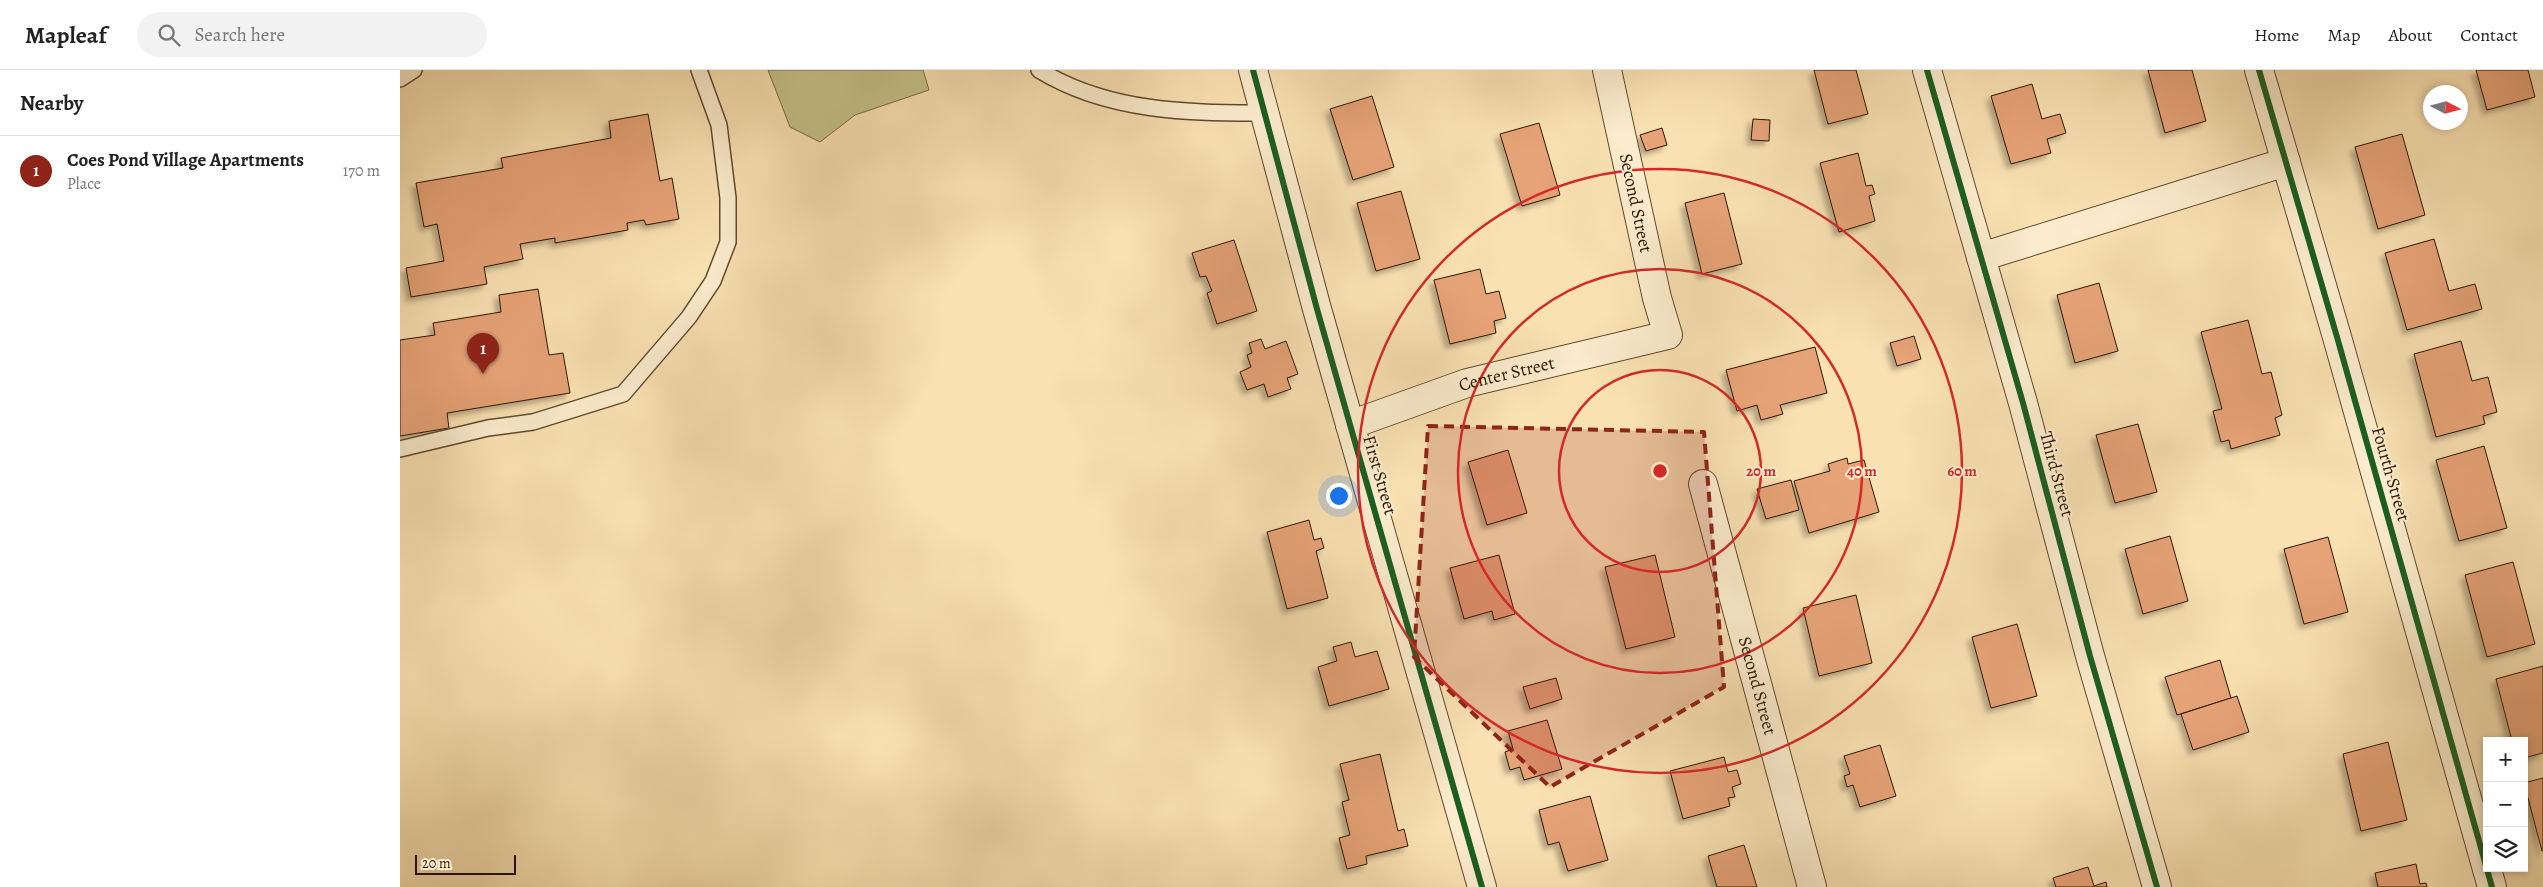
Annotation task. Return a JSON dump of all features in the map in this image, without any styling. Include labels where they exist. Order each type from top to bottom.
[{"type":"street","name":"First Street","points":[[1253,70],[1350,425],[1482,887]]},
{"type":"street","name":"Second Street","points":[[1607,70],[1657,298],[1668,335]]},
{"type":"street","name":"Third Street","points":[[1927,70],[2023,403],[2090,656],[2157,887]]},
{"type":"street","name":"Fourth Street","points":[[2259,70],[2492,887]]},
{"type":"street","points":[[1981,257],[2286,162]]},
{"type":"street","name":"Center Street","points":[[1350,425],[1467,383],[1668,335]]},
{"type":"street","name":"Second Street","points":[[1703,484],[1812,887]]},
{"type":"lane","points":[[400,79],[414,70]]},
{"type":"lane","points":[[400,448],[488,428],[533,422],[623,394],[689,317],[713,282],[728,242],[728,198],[718,125],[699,70]]},
{"type":"lane","points":[[1039,70],[1067,85],[1134,105],[1200,113],[1265,113]]},
{"type":"highlighted area","points":[[1428,426],[1704,432],[1724,687],[1550,787],[1414,657]]},
{"type":"shaded area","points":[[768,70],[923,70],[929,90],[855,115],[820,142],[790,127]]},
{"type":"building","points":[[1814,70],[1856,70],[1868,114],[1828,124]]},
{"type":"building","points":[[2148,70],[2192,70],[2206,121],[2165,133]]},
{"type":"building","points":[[2476,70],[2528,70],[2535,97],[2487,110]]},
{"type":"building","points":[[2032,84],[2042,119],[2060,114],[2066,133],[2047,139],[2051,153],[2011,164],[1991,96]]},
{"type":"building","points":[[1372,96],[1394,167],[1353,180],[1330,109]]},
{"type":"building","points":[[648,114],[660,181],[672,178],[679,219],[646,225],[644,220],[627,223],[628,230],[555,243],[555,238],[520,244],[523,259],[484,267],[487,284],[411,297],[406,268],[444,261],[437,224],[424,227],[416,183],[503,168],[501,158],[611,138],[609,121]]},
{"type":"building","points":[[1753,119],[1770,120],[1769,141],[1751,140]]},
{"type":"building","points":[[1539,123],[1560,195],[1522,206],[1500,134]]},
{"type":"building","points":[[1662,128],[1667,145],[1646,151],[1640,135]]},
{"type":"building","points":[[2402,134],[2425,215],[2378,229],[2355,147]]},
{"type":"building","points":[[1858,153],[1866,186],[1872,185],[1875,194],[1869,196],[1875,221],[1839,232],[1820,163]]},
{"type":"building","points":[[1401,191],[1420,259],[1376,271],[1357,203]]},
{"type":"building","points":[[1724,193],[1742,264],[1702,274],[1685,203]]},
{"type":"building","points":[[2434,239],[2449,291],[2475,284],[2482,309],[2407,330],[2385,253]]},
{"type":"building","points":[[1234,240],[1257,311],[1217,324],[1207,293],[1212,291],[1206,276],[1200,277],[1192,253]]},
{"type":"building","points":[[1480,269],[1486,294],[1499,291],[1506,318],[1494,321],[1496,333],[1450,344],[1434,280]]},
{"type":"building","points":[[2099,283],[2118,351],[2075,363],[2057,295]]},
{"type":"building","points":[[538,289],[549,355],[563,353],[570,393],[447,413],[449,428],[400,436],[400,340],[435,335],[433,323],[501,312],[499,295]]},
{"type":"building","points":[[2248,320],[2262,374],[2271,372],[2282,415],[2275,418],[2280,435],[2231,449],[2229,440],[2221,442],[2213,411],[2222,409],[2201,332]]},
{"type":"building","points":[[1914,336],[1921,359],[1897,366],[1890,343]]},
{"type":"building","points":[[1261,339],[1265,349],[1286,341],[1298,374],[1287,378],[1291,389],[1268,397],[1264,384],[1247,390],[1240,372],[1251,367],[1247,355],[1252,353],[1249,343]]},
{"type":"building","points":[[2461,341],[2472,381],[2488,377],[2497,412],[2483,416],[2485,424],[2436,437],[2414,354]]},
{"type":"building","points":[[1815,347],[1827,393],[1780,405],[1783,414],[1761,420],[1757,405],[1737,411],[1726,370]]},
{"type":"building","points":[[2138,424],[2157,492],[2115,503],[2096,435]]},
{"type":"building","points":[[2484,446],[2507,528],[2459,541],[2436,460]]},
{"type":"building","points":[[1508,450],[1527,513],[1487,525],[1468,462]]},
{"type":"building","points":[[1847,458],[1848,464],[1864,460],[1879,512],[1809,533],[1794,481],[1830,471],[1828,464]]},
{"type":"building","points":[[1791,480],[1799,510],[1766,519],[1757,489]]},
{"type":"building","points":[[1309,520],[1314,540],[1321,538],[1324,548],[1316,551],[1328,598],[1287,609],[1267,532]]},
{"type":"building","points":[[2170,536],[2188,601],[2143,614],[2125,549]]},
{"type":"building","points":[[2328,537],[2348,612],[2304,624],[2284,549]]},
{"type":"building","points":[[1499,555],[1515,614],[1494,620],[1492,611],[1464,619],[1450,568]]},
{"type":"building","points":[[1655,555],[1675,637],[1626,649],[1605,567]]},
{"type":"building","points":[[2513,562],[2535,644],[2487,657],[2465,575]]},
{"type":"building","points":[[1856,595],[1872,663],[1819,676],[1803,608]]},
{"type":"building","points":[[2017,624],[2037,696],[1991,708],[1972,637]]},
{"type":"building","points":[[1351,642],[1355,657],[1377,651],[1389,689],[1329,706],[1318,667],[1337,661],[1333,647]]},
{"type":"building","points":[[2220,660],[2231,698],[2177,715],[2165,677]]},
{"type":"building","points":[[2543,666],[2543,753],[2528,757],[2528,737],[2511,737],[2496,679]]},
{"type":"building","points":[[1556,678],[1562,699],[1530,709],[1523,687]]},
{"type":"building","points":[[2237,696],[2249,732],[2193,750],[2181,714]]},
{"type":"building","points":[[1547,720],[1562,769],[1524,780],[1520,767],[1510,770],[1505,752],[1513,749],[1508,731]]},
{"type":"building","points":[[2388,742],[2407,820],[2361,831],[2343,754]]},
{"type":"building","points":[[1880,745],[1896,796],[1860,807],[1853,785],[1847,787],[1844,776],[1850,774],[1844,756]]},
{"type":"building","points":[[1380,754],[1398,831],[1404,829],[1408,846],[1366,856],[1367,864],[1347,869],[1339,838],[1350,835],[1342,802],[1349,800],[1340,764]]},
{"type":"building","points":[[1724,757],[1728,772],[1737,770],[1741,784],[1732,787],[1735,797],[1728,798],[1730,806],[1683,819],[1670,771]]},
{"type":"building","points":[[2543,778],[2543,851],[2528,798],[2528,782]]},
{"type":"building","points":[[1590,796],[1608,860],[1568,871],[1559,842],[1548,845],[1539,810]]},
{"type":"building","points":[[1744,845],[1757,887],[1717,887],[1708,856]]},
{"type":"building","points":[[2416,864],[2420,884],[2426,883],[2427,887],[2378,887],[2375,873]]},
{"type":"building","points":[[2088,867],[2094,886],[2106,882],[2107,887],[2056,887],[2053,878]]},
{"type":"cycle path","points":[[1253,70],[1317,309],[1482,887]]},
{"type":"cycle path","points":[[1927,70],[2023,403],[2090,656],[2157,887]]},
{"type":"cycle path","points":[[2259,70],[2337,337],[2492,887]]},
{"type":"place","name":"Coes Pond Village Apartments","points":[[483,374]]}]
